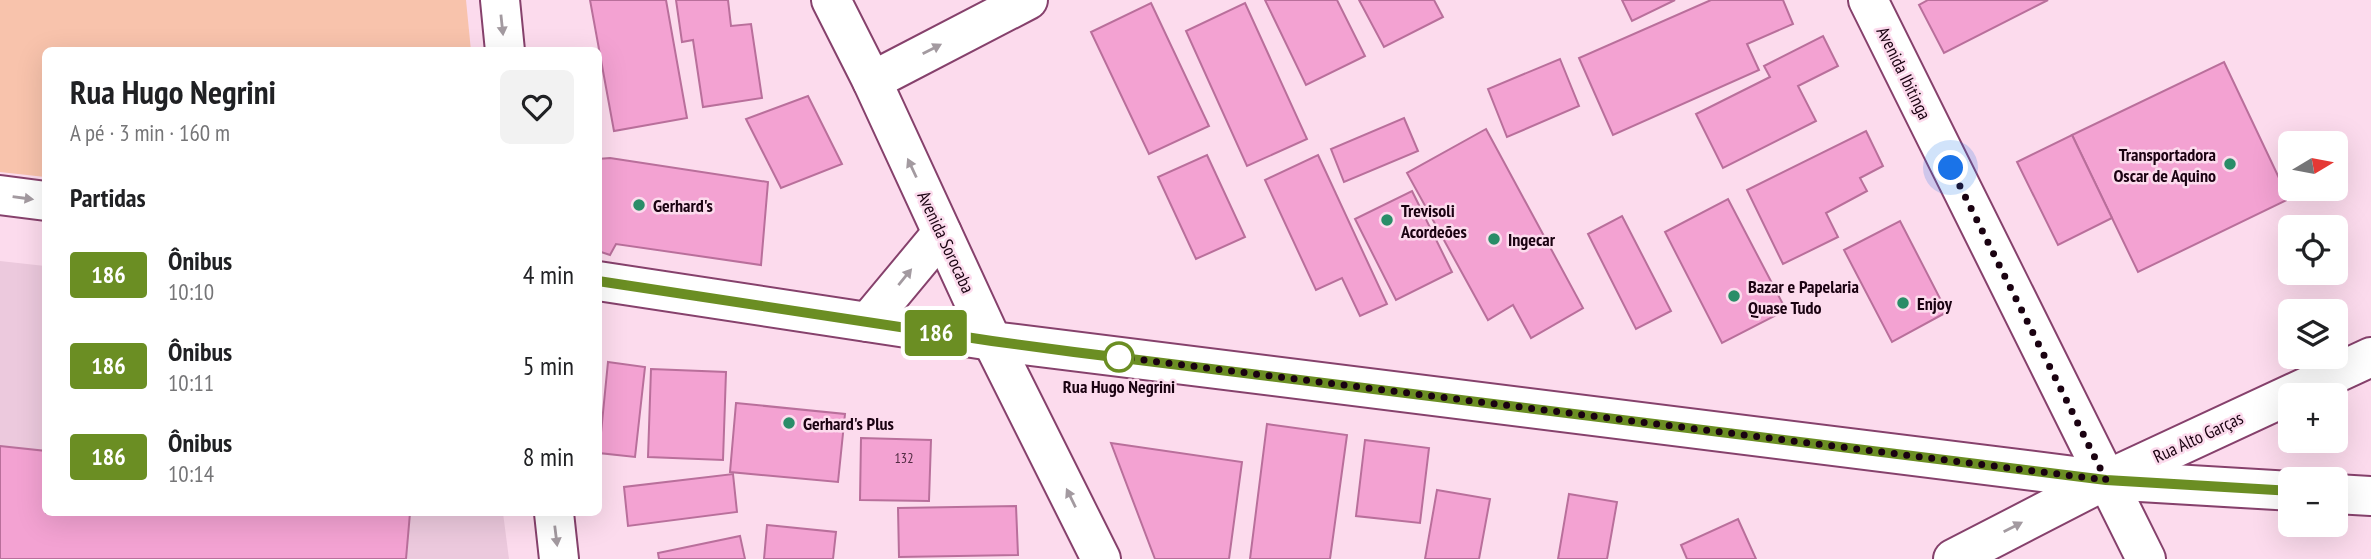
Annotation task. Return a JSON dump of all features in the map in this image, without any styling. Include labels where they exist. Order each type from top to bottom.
[{"type":"main road","points":[[500,0],[505,47]]},
{"type":"main road","name":"Avenida Sorocaba","points":[[831,0],[872,81],[992,341],[1101,559]]},
{"type":"main road","points":[[872,81],[1028,0]]},
{"type":"main road","name":"Avenida Ibitinga","points":[[1868,0],[2146,559]]},
{"type":"main road","points":[[0,195],[42,200]]},
{"type":"main road","points":[[869,322],[942,233]]},
{"type":"main road","points":[[602,282],[992,341],[2106,480],[2278,490]]},
{"type":"main road","name":"Rua Alto Garças","points":[[1953,559],[2106,480],[2371,357]]},
{"type":"main road","points":[[2348,495],[2371,496]]},
{"type":"main road","points":[[554,516],[559,559]]},
{"type":"shaded area","points":[[0,0],[466,0],[471,47],[42,47],[42,177],[0,172]]},
{"type":"shaded area","points":[[0,261],[42,266],[42,516],[503,516],[509,559],[0,559]]},
{"type":"building","points":[[590,0],[666,0],[687,118],[614,131],[602,66],[602,47],[599,47]]},
{"type":"building","points":[[676,0],[728,0],[731,26],[751,24],[762,98],[703,107],[693,40],[682,42]]},
{"type":"building","points":[[1265,0],[1337,0],[1365,56],[1306,85]]},
{"type":"building","points":[[1359,0],[1434,0],[1443,17],[1384,47]]},
{"type":"building","points":[[1622,0],[1675,0],[1632,21]]},
{"type":"building","points":[[1711,0],[1783,0],[1793,24],[1747,44],[1759,70],[1613,135],[1579,58]]},
{"type":"building","points":[[1928,0],[2048,0],[1944,53],[1919,5]]},
{"type":"building","points":[[1151,3],[1209,126],[1149,154],[1091,32]]},
{"type":"building","points":[[1245,3],[1307,139],[1247,166],[1186,31]]},
{"type":"building","points":[[1823,36],[1838,66],[1798,86],[1816,121],[1723,168],[1696,114],[1770,77],[1764,66]]},
{"type":"building","points":[[1560,59],[1579,106],[1507,137],[1488,89]]},
{"type":"building","points":[[2224,62],[2278,176],[2278,201],[2285,201],[2138,272],[2072,135]]},
{"type":"building","points":[[808,96],[842,164],[781,188],[746,119]]},
{"type":"building","points":[[1404,118],[1418,151],[1344,182],[1331,149]]},
{"type":"building","name":"Ingecar","points":[[1486,129],[1583,308],[1531,338],[1513,305],[1488,320],[1407,173]]},
{"type":"building","points":[[1866,131],[1883,166],[1860,178],[1867,191],[1826,213],[1838,237],[1783,264],[1747,190]]},
{"type":"building","points":[[2072,135],[2112,218],[2058,245],[2017,162]]},
{"type":"building","points":[[1207,155],[1245,237],[1196,259],[1158,177]]},
{"type":"building","points":[[1318,155],[1387,304],[1360,316],[1342,278],[1316,290],[1265,180]]},
{"type":"building","points":[[602,159],[768,182],[761,265],[616,244],[610,255],[602,252]]},
{"type":"building","points":[[1412,191],[1452,272],[1396,300],[1355,219]]},
{"type":"building","points":[[1728,199],[1786,310],[1722,343],[1665,232]]},
{"type":"building","points":[[1622,216],[1671,311],[1636,329],[1588,234]]},
{"type":"building","points":[[1900,221],[1947,312],[1892,342],[1844,250]]},
{"type":"building","points":[[608,362],[645,367],[635,457],[602,453]]},
{"type":"building","points":[[651,369],[726,372],[723,460],[648,457]]},
{"type":"building","points":[[736,403],[845,414],[838,482],[730,472]]},
{"type":"building","points":[[1267,424],[1347,435],[1330,559],[1250,559]]},
{"type":"building","points":[[861,438],[931,440],[929,501],[860,500]]},
{"type":"building","points":[[1365,440],[1429,448],[1420,523],[1356,516]]},
{"type":"building","points":[[1111,443],[1242,462],[1229,559],[1155,559]]},
{"type":"building","points":[[0,446],[42,451],[42,516],[410,516],[406,559],[0,559]]},
{"type":"building","points":[[733,474],[737,512],[628,526],[624,487]]},
{"type":"building","points":[[1437,490],[1490,499],[1479,559],[1425,559]]},
{"type":"building","points":[[1569,494],[1617,502],[1607,559],[1558,559]]},
{"type":"building","points":[[1016,506],[1018,555],[899,557],[898,508]]},
{"type":"building","points":[[1738,519],[1756,559],[1687,559],[1681,545]]},
{"type":"building","points":[[767,525],[836,532],[833,559],[764,559]]},
{"type":"building","points":[[740,536],[745,559],[659,559],[658,553]]},
{"type":"bus line","name":"186","points":[[602,282],[1074,352],[2106,480],[2278,490]]},
{"type":"place","name":"Transportadora Oscar de Aquino","points":[[2230,164]]},
{"type":"place","name":"Gerhard's","points":[[639,205]]},
{"type":"place","name":"Trevisoli Acordeões","points":[[1387,220]]},
{"type":"place","name":"Ingecar","points":[[1494,239]]},
{"type":"place","name":"Bazar e Papelaria Quase Tudo","points":[[1734,296]]},
{"type":"place","name":"Enjoy","points":[[1903,303]]},
{"type":"place","name":"Rua Hugo Negrini","points":[[1119,357]]},
{"type":"place","name":"Gerhard's Plus","points":[[789,423]]},
{"type":"route","points":[[1119,357],[2106,480],[1951,168]]}]
